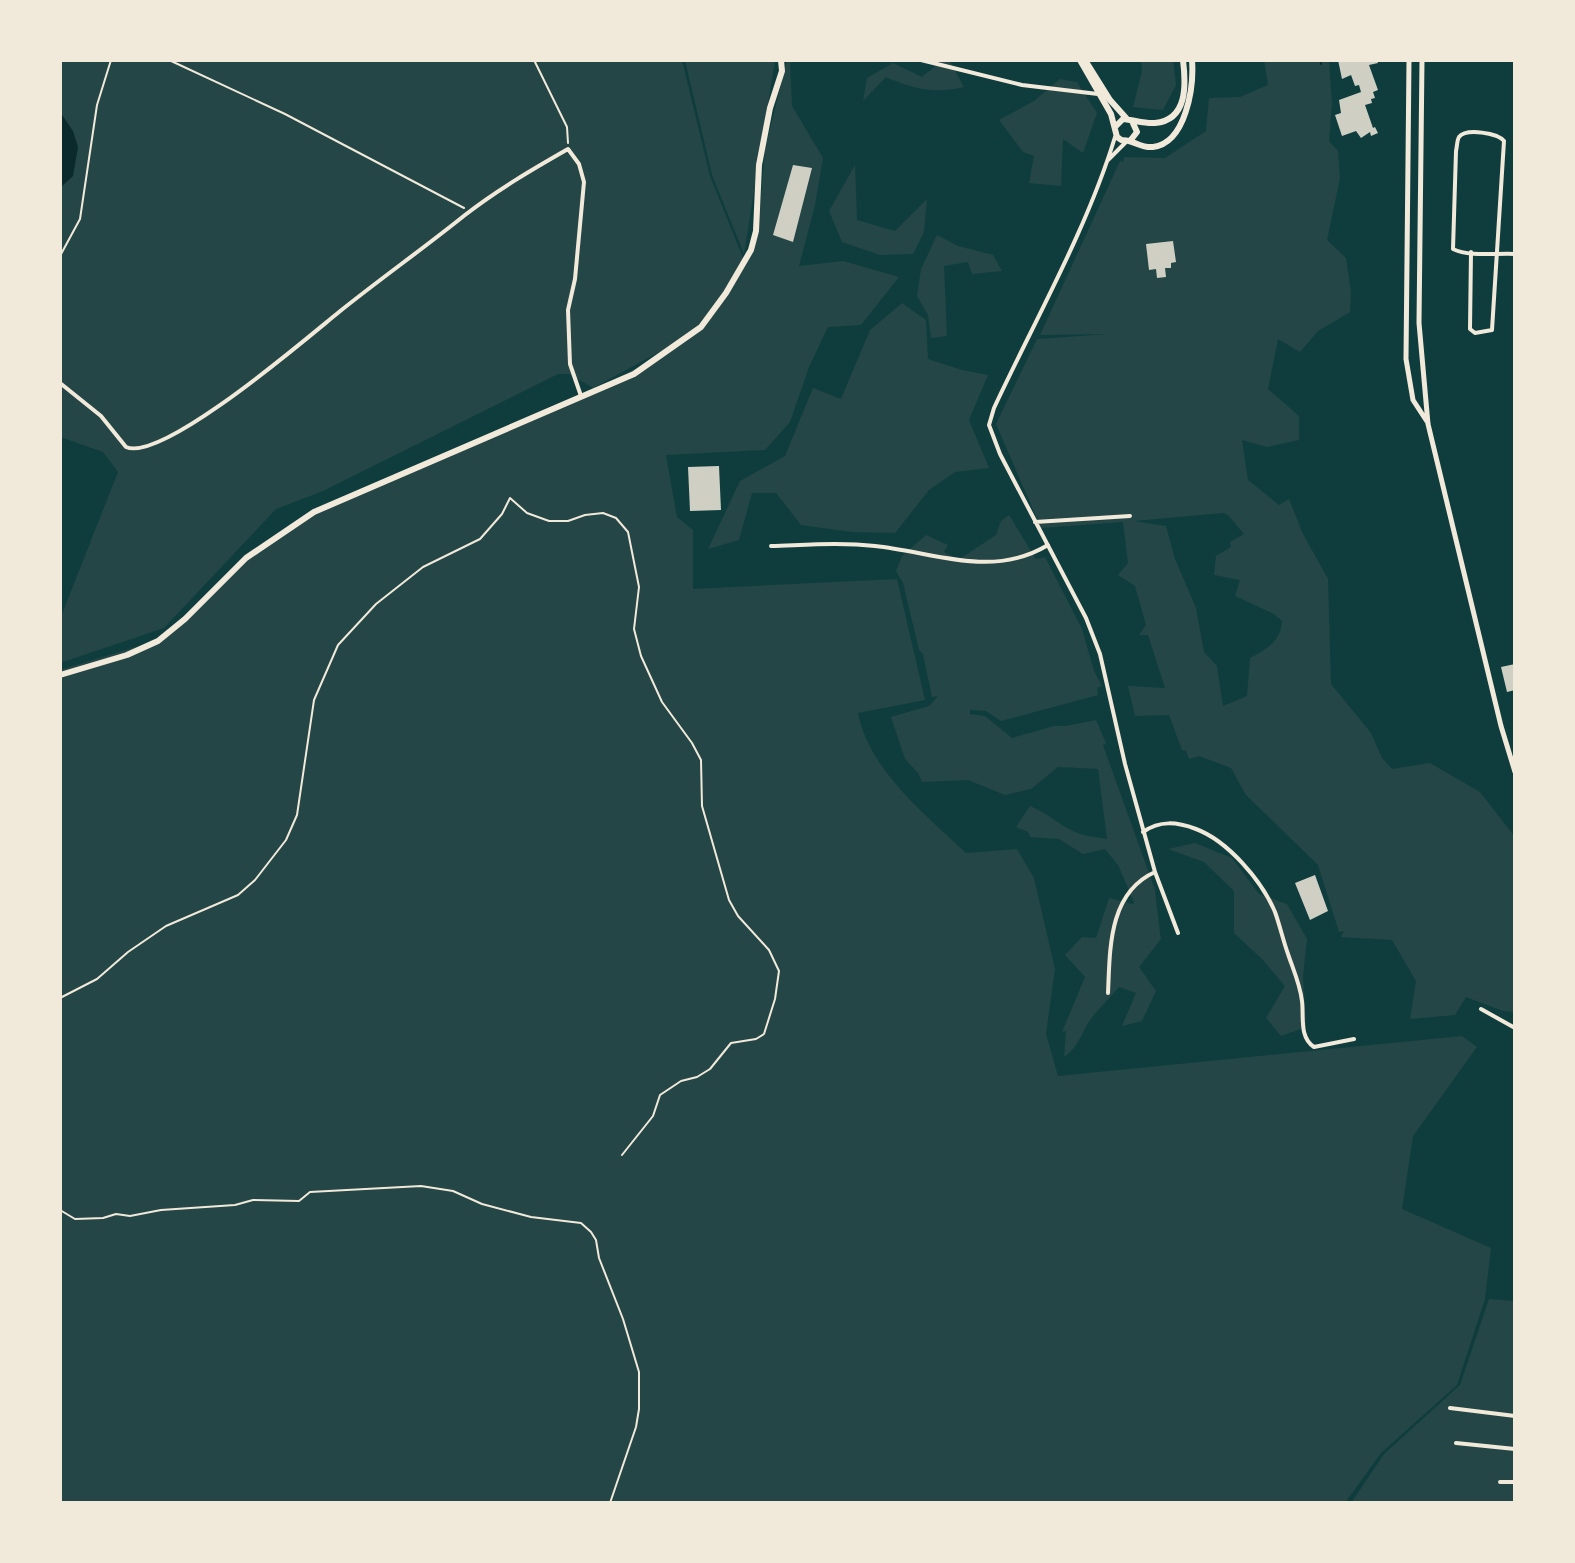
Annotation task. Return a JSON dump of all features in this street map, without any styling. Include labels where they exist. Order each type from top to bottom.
[{"type":"main road","points":[[60,675],[116,659],[158,641],[185,619],[246,558],[314,512],[634,374],[701,327],[737,276],[751,250],[756,231],[759,165],[770,108],[782,71],[781,60]]},
{"type":"main road","points":[[1083,60],[1120,140],[1154,147],[1168,142],[1173,136],[1191,94],[1192,60]]},
{"type":"main road","points":[[1083,60],[1110,100],[1137,128],[1136,136],[1128,141]]},
{"type":"main road","points":[[1116,130],[1120,121],[1129,119],[1158,123],[1176,113],[1184,96],[1183,60]]},
{"type":"street","points":[[921,60],[1022,85],[1100,95]]},
{"type":"street","points":[[1409,60],[1410,202],[1404,327],[1413,400],[1428,424]]},
{"type":"street","points":[[1422,60],[1419,323],[1428,424],[1515,772]]},
{"type":"street","points":[[1116,130],[1107,162],[989,419],[990,432],[1086,618],[1100,654],[1143,832],[1178,933]]},
{"type":"street","points":[[1471,252],[1470,329],[1479,334],[1492,330],[1497,253],[1504,141],[1495,134],[1464,133],[1460,136],[1456,151],[1451,245],[1455,251],[1471,252],[1497,253],[1515,254]]},
{"type":"street","points":[[1107,162],[1128,141]]},
{"type":"street","points":[[60,383],[101,416],[126,447],[142,448],[170,436],[222,404],[472,211],[532,169],[568,149],[579,164],[584,182],[575,279],[568,310],[570,364],[581,396]]},
{"type":"street","points":[[1035,522],[1130,516]]},
{"type":"street","points":[[771,546],[858,544],[962,562],[1004,560],[1036,552],[1048,545]]},
{"type":"street","points":[[1143,832],[1155,823],[1176,823],[1203,832],[1232,853],[1246,867],[1274,910],[1297,976],[1304,1036],[1308,1043],[1314,1047],[1354,1039]]},
{"type":"street","points":[[1108,993],[1117,913],[1124,898],[1142,879],[1155,872]]},
{"type":"street","points":[[1481,1009],[1515,1028]]},
{"type":"street","points":[[1450,1408],[1515,1416]]},
{"type":"street","points":[[1456,1443],[1515,1449]]},
{"type":"street","points":[[1500,1482],[1515,1482]]},
{"type":"path","points":[[60,256],[80,219],[97,105],[111,60]]},
{"type":"path","points":[[169,60],[285,114],[472,211]]},
{"type":"path","points":[[534,60],[567,127],[567,144],[572,152]]},
{"type":"path","points":[[60,998],[97,979],[128,952],[166,926],[238,895],[272,860],[286,840],[297,815],[314,700],[324,674],[338,645],[376,604],[423,567],[480,539],[502,514],[510,498],[527,513],[549,521],[568,521],[603,513],[616,518],[628,532],[639,587],[634,629],[641,656],[662,702],[701,760],[702,806],[729,900],[738,916],[769,950],[779,971],[775,999],[764,1034],[756,1039],[731,1043],[710,1069],[697,1077],[681,1081],[660,1095],[653,1116],[622,1155]]},
{"type":"path","points":[[60,1210],[75,1219],[103,1218],[116,1214],[130,1216],[161,1210],[235,1205],[253,1200],[299,1201],[310,1192],[421,1186],[453,1191],[482,1204],[531,1217],[581,1223],[596,1240],[599,1258],[639,1372],[636,1427],[610,1503]]},
{"type":"shaded area","points":[[60,60],[682,60],[710,176],[743,258],[741,274],[760,210],[765,149],[787,60],[790,60],[792,106],[823,158],[799,266],[843,261],[899,277],[861,325],[828,327],[809,367],[790,422],[765,450],[666,455],[677,517],[693,530],[693,589],[897,579],[925,700],[858,713],[864,734],[874,754],[901,790],[966,853],[1017,849],[1034,878],[1055,969],[1046,1034],[1058,1076],[1462,1036],[1477,1047],[1413,1136],[1402,1209],[1491,1248],[1485,1299],[1457,1385],[1381,1453],[1345,1503],[60,1503],[60,670],[165,638],[251,554],[314,510],[593,390],[647,363],[661,351],[593,388],[569,374],[558,374],[323,491],[276,509],[164,628],[60,663],[60,619],[118,472],[103,452],[60,437]]},
{"type":"shaded area","points":[[685,60],[775,60],[744,254],[712,175]]},
{"type":"shaded area","points":[[943,60],[949,60],[964,87],[924,89],[886,77],[863,101],[867,78],[893,63],[922,77]]},
{"type":"shaded area","points":[[1141,60],[1173,60],[1176,85],[1163,110],[1133,107],[1142,71]]},
{"type":"shaded area","points":[[1264,60],[1329,60],[1332,104],[1329,141],[1338,151],[1340,178],[1327,240],[1346,258],[1351,292],[1350,312],[1318,331],[1300,352],[1278,339],[1268,389],[1299,416],[1299,440],[1267,447],[1242,440],[1248,480],[1279,505],[1289,499],[1303,534],[1328,579],[1331,684],[1371,733],[1382,758],[1392,769],[1430,763],[1480,792],[1515,837],[1515,1012],[1503,1011],[1466,997],[1455,1015],[1410,1019],[1416,981],[1392,940],[1341,937],[1344,931],[1339,932],[1318,865],[1246,795],[1231,768],[1199,756],[1189,759],[1186,751],[1182,750],[1169,715],[1135,716],[1128,686],[1165,688],[1148,635],[1139,635],[1146,625],[1135,586],[1118,575],[1128,563],[1123,522],[1041,528],[996,424],[1037,339],[1108,334],[1040,335],[1120,161],[1123,162],[1124,157],[1165,158],[1206,131],[1209,98],[1240,97],[1268,85]],"holes":[[[1228,515],[1244,534],[1216,556],[1214,575],[1240,580],[1235,596],[1274,614],[1282,621],[1276,640],[1250,658],[1247,696],[1223,706],[1217,666],[1204,652],[1196,608],[1175,559],[1166,526],[1134,521]]]},
{"type":"shaded area","points":[[1060,79],[1077,82],[1097,113],[1083,153],[1063,139],[1061,186],[1029,183],[1034,156],[1023,152],[999,120],[1034,101]]},
{"type":"shaded area","points":[[60,112],[73,131],[78,147],[73,176],[60,188]]},
{"type":"shaded area","points":[[855,165],[857,220],[895,231],[927,199],[924,232],[913,254],[880,255],[842,242],[829,211]]},
{"type":"shaded area","points":[[937,235],[958,246],[993,255],[1002,271],[972,274],[968,262],[944,266],[947,336],[931,338],[928,315],[917,296],[921,269]]},
{"type":"shaded area","points":[[902,303],[926,320],[928,359],[988,375],[969,420],[989,468],[955,472],[929,490],[895,533],[852,532],[801,525],[776,493],[752,493],[739,540],[708,549],[740,481],[785,456],[813,388],[841,399],[870,330]]},
{"type":"shaded area","points":[[1009,515],[1036,559],[1045,557],[1082,629],[1094,671],[1102,686],[1097,688],[1098,695],[1001,721],[986,711],[970,710],[970,714],[985,716],[1012,738],[1054,726],[1096,720],[1155,890],[1161,939],[1139,967],[1156,991],[1142,1021],[1122,1026],[1136,993],[1119,987],[1093,1016],[1077,1043],[1064,1057],[1066,1031],[1062,1032],[1085,977],[1065,955],[1082,937],[1096,938],[1109,898],[1134,902],[1118,865],[1105,849],[1083,854],[1059,839],[1030,837],[1028,832],[1016,827],[1030,806],[1074,831],[1107,839],[1098,769],[1058,767],[1031,789],[1005,795],[968,780],[922,782],[905,759],[891,717],[929,706],[938,696],[932,697],[903,583],[896,571],[902,556],[926,535],[948,545],[944,552],[958,560],[996,535],[1001,521]]},
{"type":"shaded area","points":[[1195,843],[1232,858],[1259,894],[1287,904],[1307,939],[1303,976],[1306,1027],[1281,1036],[1266,1018],[1285,986],[1234,933],[1234,891],[1204,862],[1168,849]]},
{"type":"shaded area","points":[[1489,1299],[1515,1301],[1515,1503],[1351,1503],[1384,1454],[1460,1385]]},
{"type":"building","points":[[1338,60],[1377,60],[1378,63],[1369,65],[1378,90],[1373,92],[1375,98],[1371,99],[1372,103],[1365,105],[1373,128],[1378,133],[1371,136],[1370,132],[1361,138],[1356,131],[1342,136],[1335,115],[1341,113],[1339,100],[1361,92],[1351,75],[1342,79]]},
{"type":"building","points":[[793,165],[812,168],[793,242],[773,235]]},
{"type":"building","points":[[1173,241],[1176,262],[1171,263],[1171,268],[1165,268],[1166,277],[1157,278],[1156,269],[1149,270],[1146,244]]},
{"type":"building","points":[[719,466],[721,510],[690,511],[688,467]]},
{"type":"building","points":[[1515,664],[1515,690],[1507,692],[1501,667]]},
{"type":"building","points":[[1315,875],[1328,911],[1310,920],[1295,883]]}]
